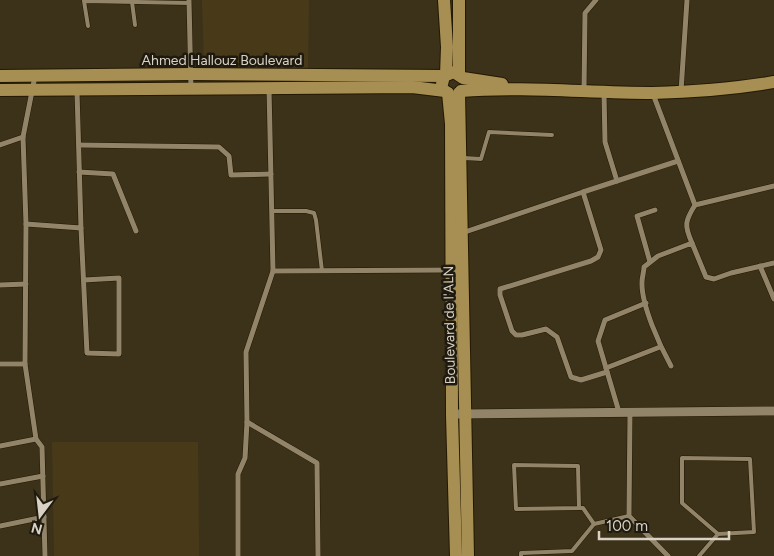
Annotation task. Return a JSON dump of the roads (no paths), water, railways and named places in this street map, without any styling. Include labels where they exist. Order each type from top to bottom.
[{"type":"main road","points":[[444,0],[447,47],[445,76],[442,82],[453,92],[464,86],[461,76],[459,0]]},
{"type":"main road","points":[[445,76],[454,72],[461,76],[549,90],[652,93],[716,90],[774,82]]},
{"type":"main road","name":"Ahmed Hallouz Boulevard","points":[[0,76],[191,74],[445,76]]},
{"type":"main road","name":"Ahmed Hallouz Boulevard","points":[[0,90],[412,87],[453,92],[476,90],[549,90]]},
{"type":"main road","points":[[460,115],[466,101],[476,90]]},
{"type":"main road","name":"Boulevard de l'ALN","points":[[453,92],[460,115],[462,233],[456,556]]},
{"type":"main road","name":"Boulevard de l'ALN","points":[[453,92],[451,124],[452,270],[458,414],[468,556]]},
{"type":"street","points":[[584,91],[585,13],[596,0]]},
{"type":"street","points":[[681,91],[687,0]]},
{"type":"street","points":[[190,1],[191,88]]},
{"type":"street","points":[[35,76],[23,136],[26,224],[25,364],[36,440],[42,447],[45,556]]},
{"type":"street","points":[[238,556],[238,474],[245,458],[247,422],[246,352],[273,271],[269,87]]},
{"type":"street","points":[[77,90],[81,228],[87,354],[119,354],[119,278],[84,280]]},
{"type":"street","points":[[604,92],[605,142],[617,181]]},
{"type":"street","points":[[652,93],[695,205]]},
{"type":"street","points":[[0,145],[23,136]]},
{"type":"street","points":[[79,145],[219,146],[229,156],[231,175],[271,174]]},
{"type":"street","points":[[462,233],[678,160]]},
{"type":"street","points":[[79,172],[113,174],[136,232]]},
{"type":"street","points":[[774,186],[695,205],[688,218],[686,229],[706,277],[714,279],[774,263]]},
{"type":"street","points":[[583,192],[601,250],[598,257],[591,261],[500,289],[500,295],[512,331],[516,335],[522,335],[546,329],[556,337],[570,377],[581,380],[660,347]]},
{"type":"street","points":[[650,262],[637,216],[655,210]]},
{"type":"street","points":[[26,224],[81,228]]},
{"type":"street","points":[[671,366],[660,347],[646,303],[642,284],[644,267],[658,256],[692,243]]},
{"type":"street","points":[[760,266],[774,300]]},
{"type":"street","points":[[273,271],[452,270]]},
{"type":"street","points":[[0,285],[26,284]]},
{"type":"street","points":[[619,412],[598,341],[605,320],[646,303]]},
{"type":"street","points":[[0,364],[25,364]]},
{"type":"street","points":[[458,414],[774,411]]},
{"type":"street","points":[[630,412],[629,516],[668,556]]},
{"type":"street","points":[[247,422],[317,463],[318,556]]},
{"type":"street","points":[[0,446],[36,440]]},
{"type":"street","points":[[0,484],[42,476]]},
{"type":"street","points":[[0,526],[44,517]]},
{"type":"lane","points":[[88,26],[84,1],[190,1]]},
{"type":"lane","points":[[132,2],[135,25]]},
{"type":"lane","points":[[460,158],[481,159],[489,132],[552,135]]},
{"type":"lane","points":[[272,211],[306,211],[314,213],[322,271]]},
{"type":"lane","points":[[699,556],[718,534],[754,532],[750,459],[682,458],[682,503],[718,534]]},
{"type":"lane","points":[[579,508],[578,466],[514,465],[516,509],[583,508],[594,524]]},
{"type":"lane","points":[[521,556],[521,553],[572,550],[594,524],[629,516]]}]
